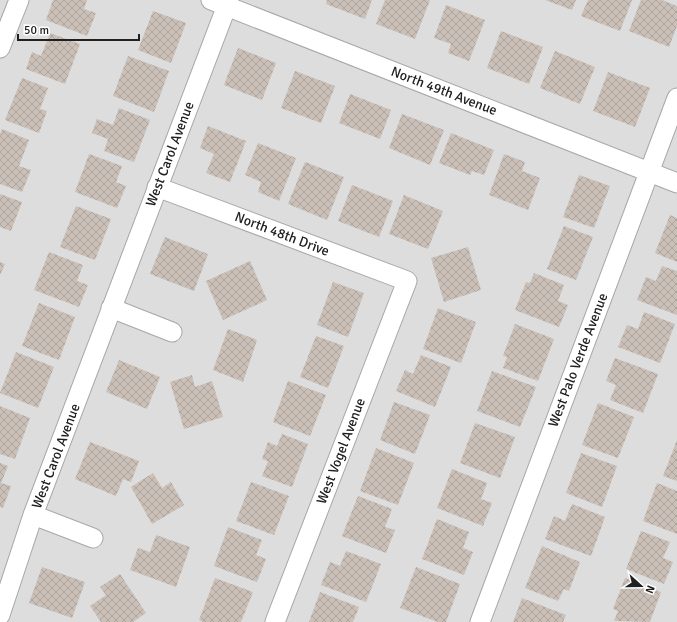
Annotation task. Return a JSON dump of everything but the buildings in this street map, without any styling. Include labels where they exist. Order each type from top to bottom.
[{"type":"street","points":[[0,48],[19,0]]},
{"type":"street","name":"North 49th Avenue","points":[[222,2],[677,183]]},
{"type":"street","name":"West Carol Avenue","points":[[0,615],[33,515],[157,187],[222,2]]},
{"type":"street","name":"West Palo Verde Avenue","points":[[480,622],[677,98]]},
{"type":"street","name":"North 48th Drive","points":[[157,187],[407,280]]},
{"type":"street","name":"West Vogel Avenue","points":[[275,622],[407,280]]},
{"type":"street","points":[[111,308],[172,332]]},
{"type":"street","name":"West Carol Avenue","points":[[33,515],[93,538]]},
{"type":"shaded area","points":[[0,0],[677,0],[677,622],[0,622]]}]
